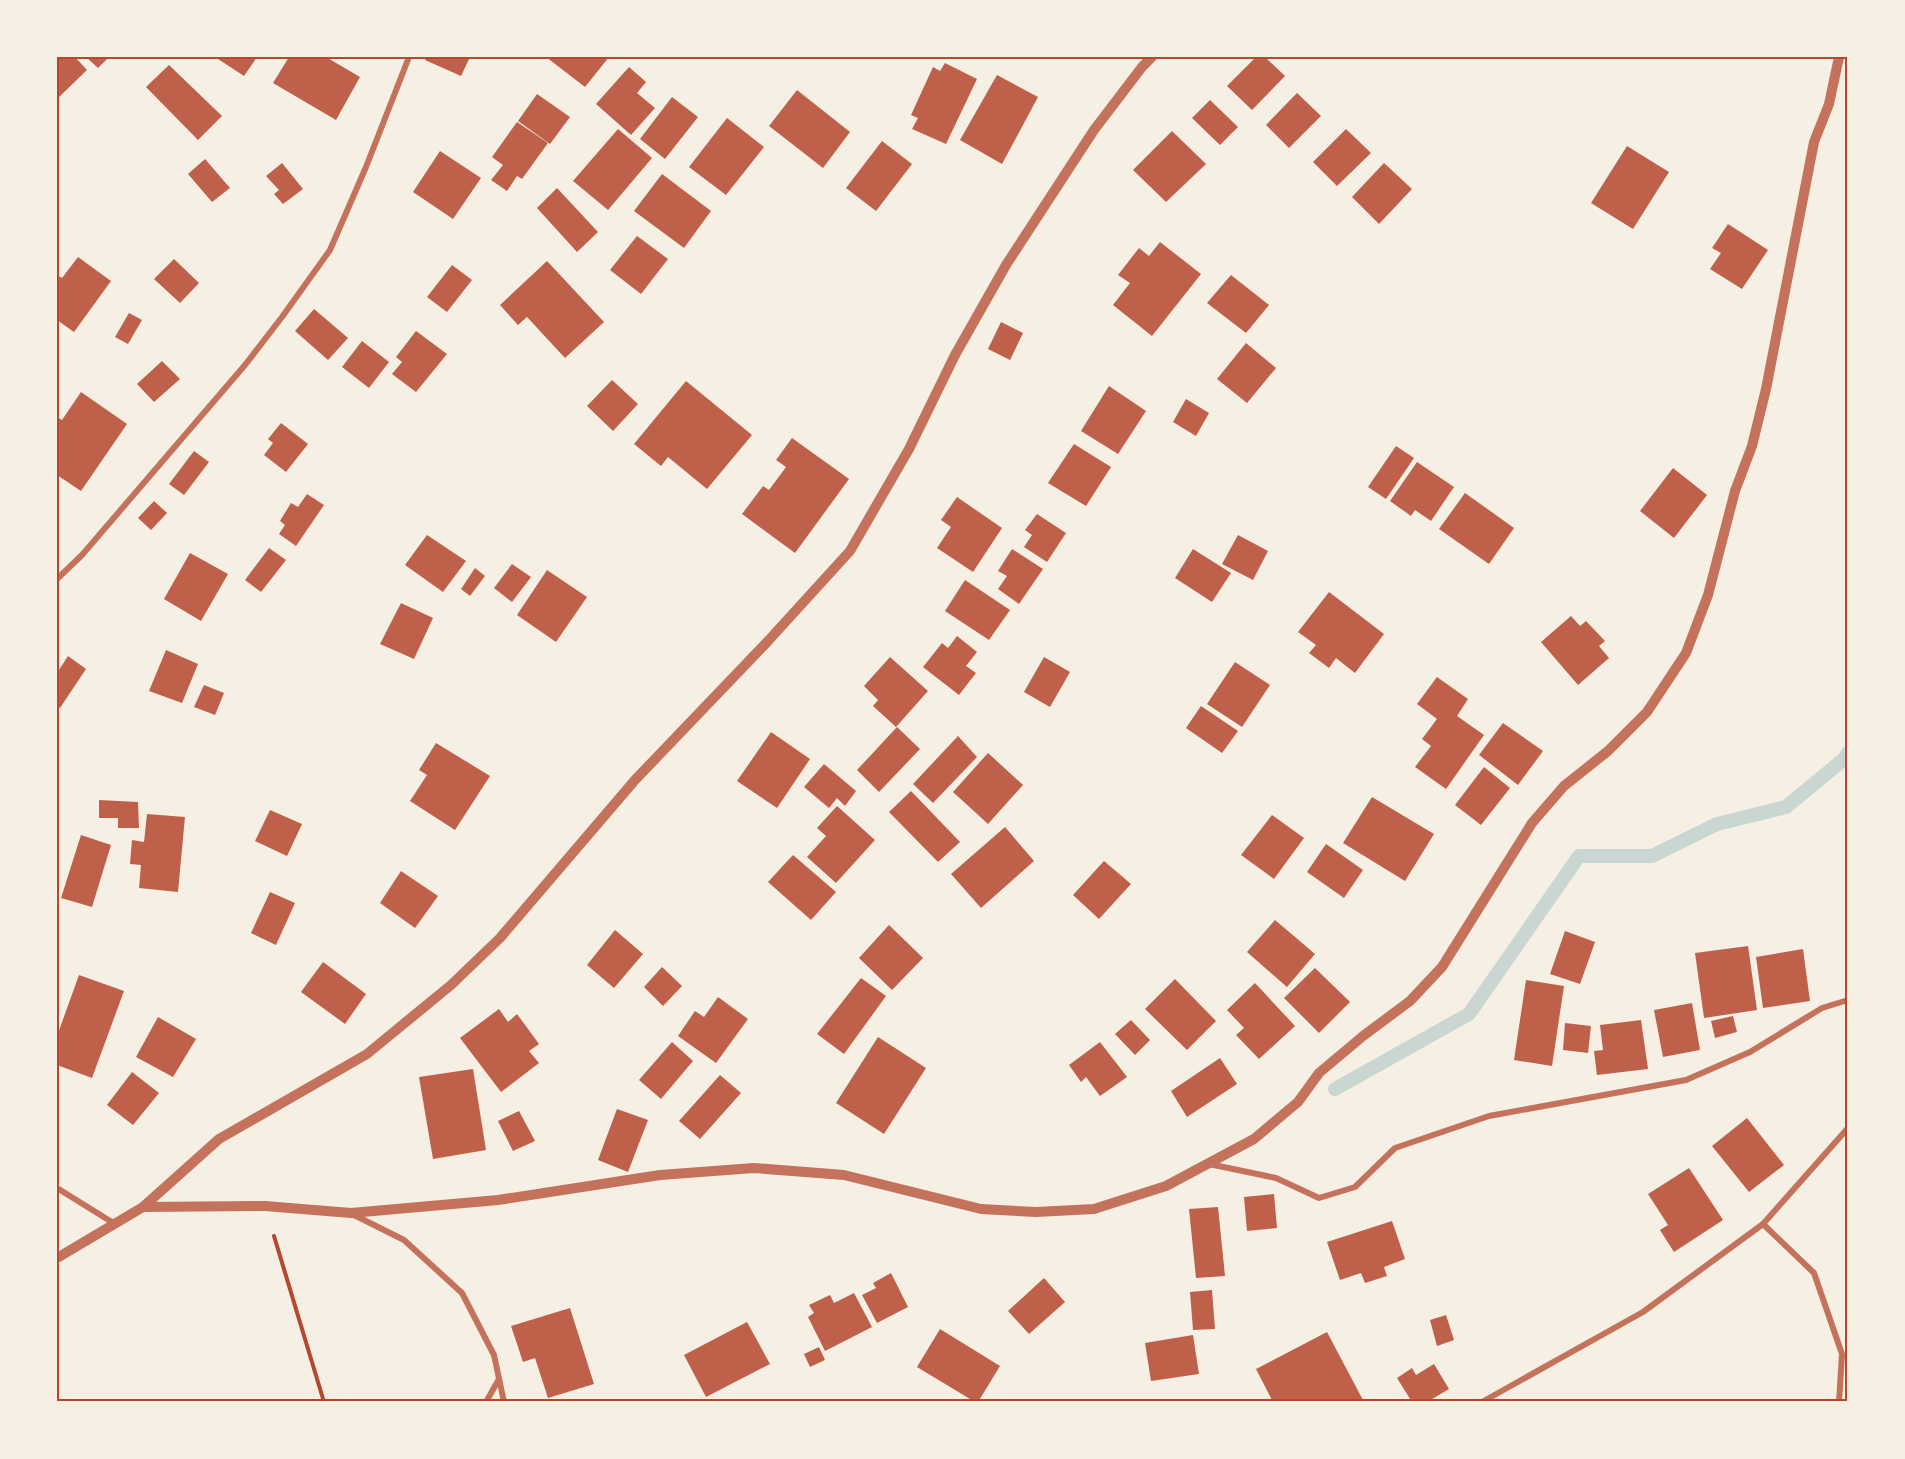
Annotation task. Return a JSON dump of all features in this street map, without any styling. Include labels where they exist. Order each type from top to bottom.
[{"type":"street","points":[[57,579],[82,555],[245,364],[330,250],[409,57]]},
{"type":"street","points":[[57,1258],[143,1207],[219,1139],[368,1054],[451,985],[500,938],[635,780],[768,641],[849,551],[909,449],[955,356],[1006,265],[1094,130],[1152,57]]},
{"type":"street","points":[[143,1207],[265,1206],[351,1214],[498,1200],[660,1175],[754,1168],[844,1175],[981,1209],[1048,1212],[1094,1209],[1166,1186],[1254,1139],[1298,1102],[1319,1073],[1410,1001],[1434,976],[1442,967],[1532,823],[1564,786],[1608,751],[1647,712],[1686,653],[1708,595],[1735,491],[1752,446],[1766,390],[1814,142],[1829,104],[1839,57]]},
{"type":"street","points":[[1208,1164],[1276,1178],[1319,1198],[1355,1187],[1395,1148],[1489,1116],[1686,1080],[1750,1052],[1822,1008],[1848,1000]]},
{"type":"street","points":[[1482,1402],[1642,1312],[1763,1224],[1848,1128]]},
{"type":"street","points":[[57,1188],[115,1224]]},
{"type":"street","points":[[351,1214],[404,1240],[462,1293],[494,1355],[504,1402]]},
{"type":"street","points":[[1763,1224],[1814,1273],[1842,1354],[1839,1402]]},
{"type":"street","points":[[486,1402],[499,1378]]},
{"type":"path","points":[[265,1206],[324,1402]]},
{"type":"building","points":[[57,57],[75,57],[87,70],[57,99]]},
{"type":"building","points":[[86,57],[109,57],[98,68]]},
{"type":"building","points":[[215,57],[257,57],[244,76]]},
{"type":"building","points":[[289,57],[326,57],[360,77],[336,120],[273,83]]},
{"type":"building","points":[[426,57],[470,57],[461,76],[425,60]]},
{"type":"building","points":[[546,57],[609,57],[585,87]]},
{"type":"building","points":[[1256,57],[1265,57],[1285,76],[1252,110],[1227,86]]},
{"type":"building","points":[[945,63],[977,79],[946,144],[912,129],[918,118],[911,115],[933,67],[940,71]]},
{"type":"building","points":[[169,65],[222,116],[198,140],[146,87]]},
{"type":"building","points":[[629,67],[646,82],[637,93],[655,108],[631,135],[596,104]]},
{"type":"building","points":[[997,75],[1038,97],[1002,164],[960,140]]},
{"type":"building","points":[[797,90],[850,132],[823,168],[769,126]]},
{"type":"building","points":[[1297,93],[1321,116],[1289,148],[1266,125]]},
{"type":"building","points":[[537,94],[570,117],[550,144],[518,121]]},
{"type":"building","points":[[672,97],[698,117],[665,159],[640,139]]},
{"type":"building","points":[[1210,100],[1238,127],[1220,145],[1192,118]]},
{"type":"building","points":[[727,118],[764,147],[726,195],[689,167]]},
{"type":"building","points":[[517,122],[548,143],[522,179],[517,176],[507,191],[491,180],[503,165],[492,157]]},
{"type":"building","points":[[618,129],[652,158],[608,210],[573,181]]},
{"type":"building","points":[[1346,129],[1371,153],[1337,186],[1313,162]]},
{"type":"building","points":[[1172,131],[1206,164],[1166,202],[1133,170]]},
{"type":"building","points":[[882,141],[912,164],[876,211],[846,188]]},
{"type":"building","points":[[1627,146],[1669,172],[1633,229],[1591,203]]},
{"type":"building","points":[[440,151],[481,178],[453,219],[413,192]]},
{"type":"building","points":[[205,159],[230,188],[212,202],[188,174]]},
{"type":"building","points":[[282,163],[303,189],[283,204],[274,194],[279,190],[266,176]]},
{"type":"building","points":[[1384,163],[1412,189],[1379,224],[1352,197]]},
{"type":"building","points":[[662,174],[711,211],[684,248],[634,211]]},
{"type":"building","points":[[557,188],[598,232],[577,252],[537,208]]},
{"type":"building","points":[[1728,224],[1768,250],[1742,289],[1710,269],[1721,253],[1712,248]]},
{"type":"building","points":[[637,236],[668,259],[641,294],[610,270]]},
{"type":"building","points":[[1160,242],[1201,274],[1152,336],[1113,305],[1130,283],[1118,275],[1139,248],[1149,256]]},
{"type":"building","points":[[78,257],[111,281],[74,332],[57,320],[57,275],[62,278]]},
{"type":"building","points":[[174,259],[199,283],[180,303],[154,279]]},
{"type":"building","points":[[547,261],[604,322],[565,358],[527,317],[518,325],[500,305]]},
{"type":"building","points":[[452,265],[472,280],[447,312],[427,297]]},
{"type":"building","points":[[1231,275],[1269,305],[1246,333],[1207,303]]},
{"type":"building","points":[[314,309],[348,338],[328,360],[295,331]]},
{"type":"building","points":[[129,313],[142,320],[128,344],[115,337]]},
{"type":"building","points":[[1001,322],[1023,333],[1010,360],[988,349]]},
{"type":"building","points":[[416,331],[447,354],[416,392],[392,374],[402,362],[396,357]]},
{"type":"building","points":[[362,341],[389,362],[369,388],[342,367]]},
{"type":"building","points":[[1246,343],[1276,368],[1247,403],[1217,379]]},
{"type":"building","points":[[162,361],[180,379],[154,402],[137,384]]},
{"type":"building","points":[[612,380],[638,404],[613,431],[587,406]]},
{"type":"building","points":[[686,381],[752,435],[707,489],[668,457],[661,466],[634,444]]},
{"type":"building","points":[[1109,386],[1146,411],[1118,454],[1081,431]]},
{"type":"building","points":[[81,392],[127,424],[81,491],[57,475],[57,417],[62,420]]},
{"type":"building","points":[[1186,399],[1209,413],[1196,436],[1173,422]]},
{"type":"building","points":[[281,423],[308,444],[286,472],[264,455],[273,443],[268,439]]},
{"type":"building","points":[[792,438],[849,479],[795,553],[742,514],[763,486],[769,490],[786,467],[776,460]]},
{"type":"building","points":[[1074,444],[1111,467],[1086,506],[1048,483]]},
{"type":"building","points":[[1396,446],[1414,458],[1386,499],[1368,487]]},
{"type":"building","points":[[194,451],[209,462],[184,495],[169,484]]},
{"type":"building","points":[[1417,462],[1454,487],[1431,521],[1415,510],[1411,516],[1390,501]]},
{"type":"building","points":[[1673,468],[1707,495],[1674,538],[1640,511]]},
{"type":"building","points":[[1465,493],[1514,528],[1489,564],[1439,529]]},
{"type":"building","points":[[307,494],[324,505],[296,546],[279,534],[285,525],[280,521],[291,503],[298,507]]},
{"type":"building","points":[[957,497],[1002,528],[973,572],[937,548],[951,527],[941,520]]},
{"type":"building","points":[[154,501],[167,513],[151,530],[138,518]]},
{"type":"building","points":[[1037,514],[1066,533],[1047,562],[1024,547],[1032,535],[1025,530]]},
{"type":"building","points":[[427,535],[466,561],[443,592],[405,565]]},
{"type":"building","points":[[1238,535],[1268,551],[1253,580],[1222,564]]},
{"type":"building","points":[[269,548],[286,560],[261,592],[245,580]]},
{"type":"building","points":[[1012,549],[1043,569],[1019,604],[998,589],[1007,576],[998,571]]},
{"type":"building","points":[[1193,549],[1231,573],[1212,602],[1175,578]]},
{"type":"building","points":[[190,553],[228,574],[201,621],[164,599]]},
{"type":"building","points":[[512,564],[531,577],[512,602],[494,588]]},
{"type":"building","points":[[475,568],[485,576],[470,596],[461,589]]},
{"type":"building","points":[[547,570],[587,597],[556,642],[517,615]]},
{"type":"building","points":[[965,580],[1010,610],[989,640],[945,611]]},
{"type":"building","points":[[1329,592],[1384,634],[1355,673],[1336,658],[1329,668],[1309,653],[1316,645],[1298,632]]},
{"type":"building","points":[[401,603],[433,618],[414,659],[380,644]]},
{"type":"building","points":[[1571,616],[1580,626],[1586,621],[1605,641],[1599,646],[1609,658],[1578,685],[1541,642]]},
{"type":"building","points":[[957,636],[977,652],[966,666],[976,673],[959,695],[923,667],[942,643],[948,648]]},
{"type":"building","points":[[166,650],[198,664],[182,703],[149,691]]},
{"type":"building","points":[[68,656],[86,669],[60,708],[57,706],[57,673]]},
{"type":"building","points":[[890,657],[928,691],[896,727],[873,706],[878,700],[864,686]]},
{"type":"building","points":[[1044,657],[1070,672],[1050,707],[1024,692]]},
{"type":"building","points":[[1235,662],[1270,685],[1242,727],[1207,704]]},
{"type":"building","points":[[1437,677],[1468,699],[1457,716],[1484,735],[1446,789],[1415,767],[1431,746],[1422,739],[1437,719],[1417,704]]},
{"type":"building","points":[[204,685],[224,693],[215,715],[194,707]]},
{"type":"building","points":[[1201,706],[1238,731],[1222,753],[1186,728]]},
{"type":"building","points":[[1503,723],[1543,751],[1518,785],[1479,755]]},
{"type":"building","points":[[897,727],[920,749],[879,792],[857,770]]},
{"type":"building","points":[[771,732],[810,759],[777,808],[737,781]]},
{"type":"building","points":[[958,736],[977,757],[933,803],[913,784]]},
{"type":"building","points":[[436,743],[490,776],[455,830],[410,801],[427,775],[419,770]]},
{"type":"building","points":[[988,753],[1023,785],[988,824],[953,792]]},
{"type":"building","points":[[824,764],[856,791],[845,806],[837,798],[829,808],[804,787]]},
{"type":"building","points":[[1484,767],[1510,788],[1481,825],[1455,805]]},
{"type":"building","points":[[911,791],[960,842],[938,862],[889,812]]},
{"type":"building","points":[[1372,797],[1434,834],[1405,881],[1343,843]]},
{"type":"building","points":[[99,800],[138,802],[139,828],[118,828],[118,818],[99,818]]},
{"type":"building","points":[[837,806],[875,840],[836,883],[807,857],[826,836],[817,828]]},
{"type":"building","points":[[270,810],[302,824],[287,856],[255,841]]},
{"type":"building","points":[[147,814],[185,817],[178,892],[139,888],[141,865],[130,864],[132,840],[144,842]]},
{"type":"building","points":[[1272,815],[1304,838],[1274,879],[1241,855]]},
{"type":"building","points":[[1005,827],[1034,861],[981,908],[951,874]]},
{"type":"building","points":[[81,835],[111,845],[92,907],[61,898]]},
{"type":"building","points":[[1326,844],[1363,870],[1344,898],[1307,872]]},
{"type":"building","points":[[793,855],[836,892],[811,920],[768,882]]},
{"type":"building","points":[[1104,861],[1131,884],[1099,919],[1073,895]]},
{"type":"building","points":[[401,871],[438,896],[415,928],[380,903]]},
{"type":"building","points":[[270,892],[295,903],[276,945],[251,933]]},
{"type":"building","points":[[1275,920],[1315,954],[1287,987],[1247,952]]},
{"type":"building","points":[[889,925],[923,958],[892,990],[859,958]]},
{"type":"building","points":[[615,930],[643,954],[614,988],[587,965]]},
{"type":"building","points":[[1565,931],[1595,942],[1580,984],[1550,974]]},
{"type":"building","points":[[1748,946],[1757,1010],[1704,1018],[1695,953]]},
{"type":"building","points":[[1803,949],[1810,1001],[1763,1008],[1756,957]]},
{"type":"building","points":[[323,962],[366,994],[345,1024],[301,992]]},
{"type":"building","points":[[662,967],[682,986],[663,1006],[644,987]]},
{"type":"building","points":[[1315,968],[1350,1002],[1319,1033],[1284,998]]},
{"type":"building","points":[[79,975],[124,991],[92,1078],[57,1065],[57,1036]]},
{"type":"building","points":[[861,978],[886,996],[844,1054],[817,1034]]},
{"type":"building","points":[[1175,979],[1216,1021],[1187,1050],[1145,1009]]},
{"type":"building","points":[[1526,980],[1564,986],[1552,1066],[1514,1060]]},
{"type":"building","points":[[1255,983],[1295,1026],[1259,1059],[1236,1035],[1244,1028],[1227,1010]]},
{"type":"building","points":[[718,997],[748,1019],[716,1063],[678,1036],[695,1011],[704,1017]]},
{"type":"building","points":[[1692,1003],[1700,1050],[1663,1057],[1654,1010]]},
{"type":"building","points":[[499,1009],[508,1022],[517,1014],[539,1044],[529,1051],[539,1063],[501,1092],[460,1038]]},
{"type":"building","points":[[1733,1016],[1737,1032],[1715,1038],[1711,1021]]},
{"type":"building","points":[[158,1017],[196,1039],[173,1077],[136,1057]]},
{"type":"building","points":[[1131,1020],[1150,1040],[1135,1055],[1115,1034]]},
{"type":"building","points":[[1641,1020],[1648,1069],[1597,1075],[1594,1051],[1603,1050],[1600,1025]]},
{"type":"building","points":[[1565,1023],[1591,1026],[1588,1053],[1563,1050]]},
{"type":"building","points":[[878,1037],[926,1068],[884,1134],[836,1103]]},
{"type":"building","points":[[672,1042],[693,1061],[661,1099],[639,1080]]},
{"type":"building","points":[[1100,1042],[1127,1077],[1100,1096],[1086,1077],[1081,1082],[1069,1065]]},
{"type":"building","points":[[1220,1058],[1237,1084],[1187,1117],[1171,1091]]},
{"type":"building","points":[[473,1069],[486,1150],[433,1159],[419,1077]]},
{"type":"building","points":[[132,1072],[159,1093],[133,1125],[107,1105]]},
{"type":"building","points":[[720,1075],[741,1093],[700,1139],[679,1121]]},
{"type":"building","points":[[617,1109],[648,1120],[628,1172],[598,1160]]},
{"type":"building","points":[[519,1111],[535,1141],[513,1151],[498,1121]]},
{"type":"building","points":[[1747,1118],[1784,1165],[1749,1192],[1712,1146]]},
{"type":"building","points":[[1689,1168],[1723,1220],[1674,1252],[1660,1230],[1668,1225],[1648,1194]]},
{"type":"building","points":[[1274,1194],[1277,1228],[1247,1231],[1244,1197]]},
{"type":"building","points":[[1218,1207],[1225,1276],[1196,1278],[1189,1209]]},
{"type":"building","points":[[1392,1221],[1405,1259],[1384,1267],[1387,1276],[1365,1283],[1361,1273],[1340,1280],[1327,1242]]},
{"type":"building","points":[[891,1273],[908,1307],[877,1323],[862,1295],[876,1288],[873,1283]]},
{"type":"building","points":[[1044,1278],[1065,1302],[1029,1334],[1008,1311]]},
{"type":"building","points":[[1212,1290],[1215,1329],[1193,1330],[1190,1292]]},
{"type":"building","points":[[854,1293],[872,1327],[825,1351],[808,1317],[814,1313],[809,1305],[830,1295],[834,1303]]},
{"type":"building","points":[[570,1308],[594,1384],[548,1398],[535,1358],[523,1362],[511,1326]]},
{"type":"building","points":[[1446,1315],[1454,1340],[1437,1346],[1430,1320]]},
{"type":"building","points":[[747,1322],[770,1364],[706,1397],[684,1355]]},
{"type":"building","points":[[940,1329],[1000,1366],[978,1402],[917,1367]]},
{"type":"building","points":[[1327,1332],[1364,1402],[1273,1402],[1256,1369]]},
{"type":"building","points":[[1193,1335],[1199,1374],[1151,1381],[1145,1343]]},
{"type":"building","points":[[819,1347],[825,1360],[810,1367],[804,1354]]},
{"type":"building","points":[[1434,1364],[1449,1389],[1427,1402],[1412,1402],[1397,1378],[1412,1368],[1416,1375]]},
{"type":"waterway","points":[[1335,1089],[1469,1014],[1579,856],[1652,856],[1717,824],[1786,807],[1844,759],[1848,753]]}]
